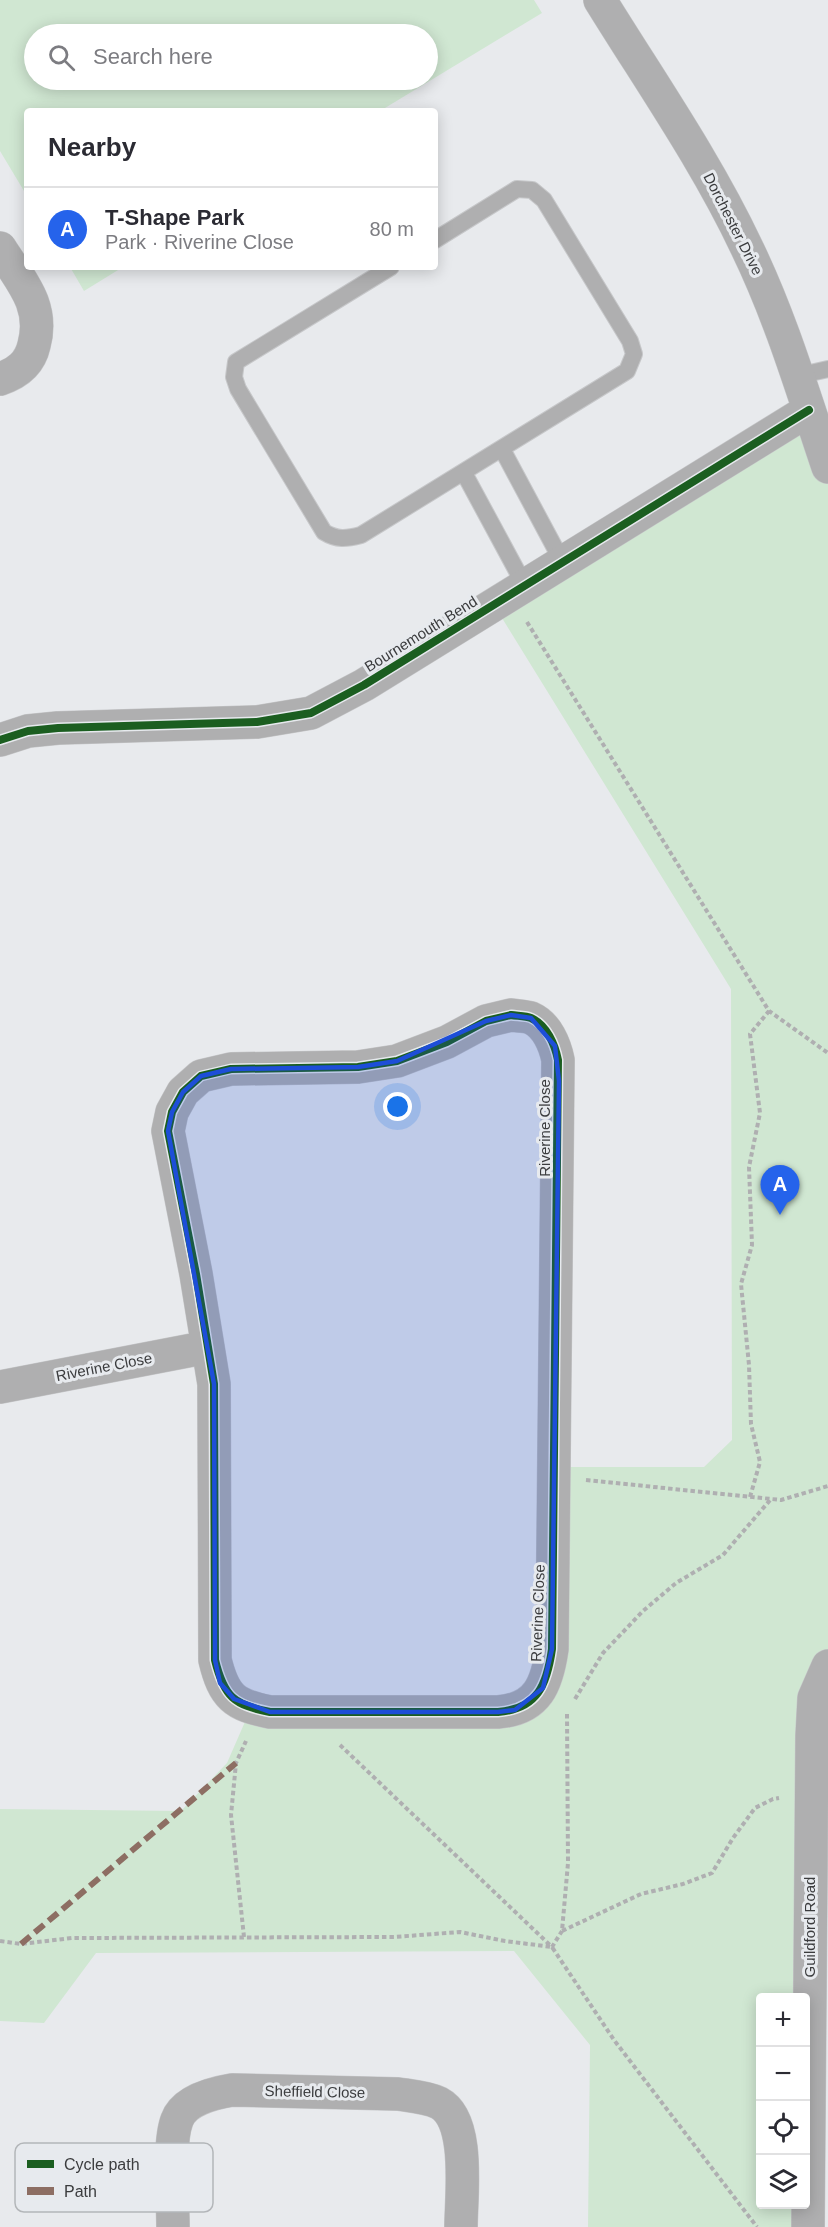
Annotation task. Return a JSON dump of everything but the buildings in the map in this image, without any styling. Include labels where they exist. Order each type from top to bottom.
[{"type":"street","name":"Dorchester Drive","points":[[600,0],[713,182],[747,248],[770,301],[813,373],[808,410],[828,467]]},
{"type":"street","points":[[0,248],[33,301],[38,319],[38,330],[32,353],[25,364],[13,375],[0,379]]},
{"type":"street","name":"Bournemouth Bend","points":[[0,740],[28,731],[58,728],[257,722],[311,712],[364,685],[808,410]]},
{"type":"street","name":"Riverine Close","points":[[511,1015],[531,1018],[544,1029],[555,1046],[558,1060],[552,1649],[550,1668],[543,1688],[529,1702],[515,1710],[498,1712],[304,1712],[260,1710],[234,1699],[220,1683],[215,1660],[215,1423],[214,1384],[208,1347],[168,1131],[172,1112],[183,1092],[201,1077],[231,1069],[358,1067],[397,1060],[447,1042],[486,1021],[511,1015]]},
{"type":"street","name":"Riverine Close","points":[[0,1387],[208,1347]]},
{"type":"street","name":"Guildford Road","points":[[808,2227],[819,1867],[811,1796],[814,1698],[828,1666]]},
{"type":"street","name":"Sheffield Close","points":[[173,2143],[177,2118],[191,2104],[210,2094],[232,2090],[398,2094],[419,2097],[441,2104],[455,2121],[461,2144],[461,2227]]},
{"type":"street","name":"Sheffield Close","points":[[172,2212],[172,2227]]},
{"type":"lane","points":[[386,270],[236,362],[234,377],[238,389],[324,532],[334,538],[347,539],[361,535],[464,473],[627,372],[634,354],[630,341],[544,200],[532,190],[517,189],[438,238]]},
{"type":"lane","points":[[502,449],[563,562]]},
{"type":"lane","points":[[464,473],[518,590]]},
{"type":"path","points":[[518,590],[652,819],[769,1011],[828,1053]]},
{"type":"path","points":[[750,1497],[760,1462],[751,1424],[749,1365],[741,1284],[752,1245],[749,1167],[760,1113],[750,1034],[769,1011]]},
{"type":"path","points":[[555,1478],[606,1481],[781,1500],[828,1486]]},
{"type":"path","points":[[552,1947],[562,1931],[568,1863],[565,1716],[603,1653],[611,1644],[676,1582],[723,1555],[771,1499]]},
{"type":"path","points":[[244,1937],[231,1815],[236,1763],[260,1710]]},
{"type":"path","points":[[304,1712],[552,1947],[614,2040],[757,2227]]},
{"type":"path","points":[[562,1931],[641,1894],[683,1884],[712,1873],[733,1838],[756,1808],[772,1799],[811,1796]]},
{"type":"path","points":[[0,1941],[21,1944],[72,1938],[394,1937],[460,1932],[552,1947]]},
{"type":"highlighted area","points":[[511,1015],[531,1018],[555,1046],[559,1081],[552,1649],[543,1688],[515,1710],[498,1712],[270,1712],[234,1699],[220,1683],[215,1660],[214,1384],[168,1131],[172,1112],[183,1092],[201,1076],[231,1069],[358,1067],[397,1061],[486,1021]]},
{"type":"green space","points":[[0,0],[534,0],[542,13],[438,76],[438,24],[24,24],[24,90],[415,90],[385,108],[24,108],[24,191],[0,151]]},
{"type":"green space","points":[[72,270],[118,270],[84,291]]},
{"type":"green space","points":[[809,410],[828,467],[828,1666],[810,2171],[810,1993],[756,1993],[756,2209],[809,2209],[808,2227],[588,2227],[590,2045],[514,1951],[96,1953],[44,2023],[0,2021],[0,1809],[181,1811],[227,1763],[251,1708],[498,1712],[543,1688],[555,1467],[704,1467],[732,1440],[731,989],[494,605]]},
{"type":"marked path","points":[[21,1944],[236,1763]]},
{"type":"cycle path","points":[[0,740],[28,731],[58,728],[257,722],[311,713],[364,685],[809,410]]},
{"type":"cycle path","points":[[511,1015],[531,1018],[542,1025],[555,1048],[558,1060],[552,1649],[543,1684],[531,1700],[523,1706],[498,1712],[270,1712],[247,1706],[227,1691],[218,1673],[215,1660],[214,1384],[196,1274],[168,1131],[172,1112],[183,1092],[201,1076],[231,1069],[358,1067],[397,1061],[447,1042],[486,1021],[511,1015]]},
{"type":"place","name":"T-Shape Park","points":[[780,1215]]}]
